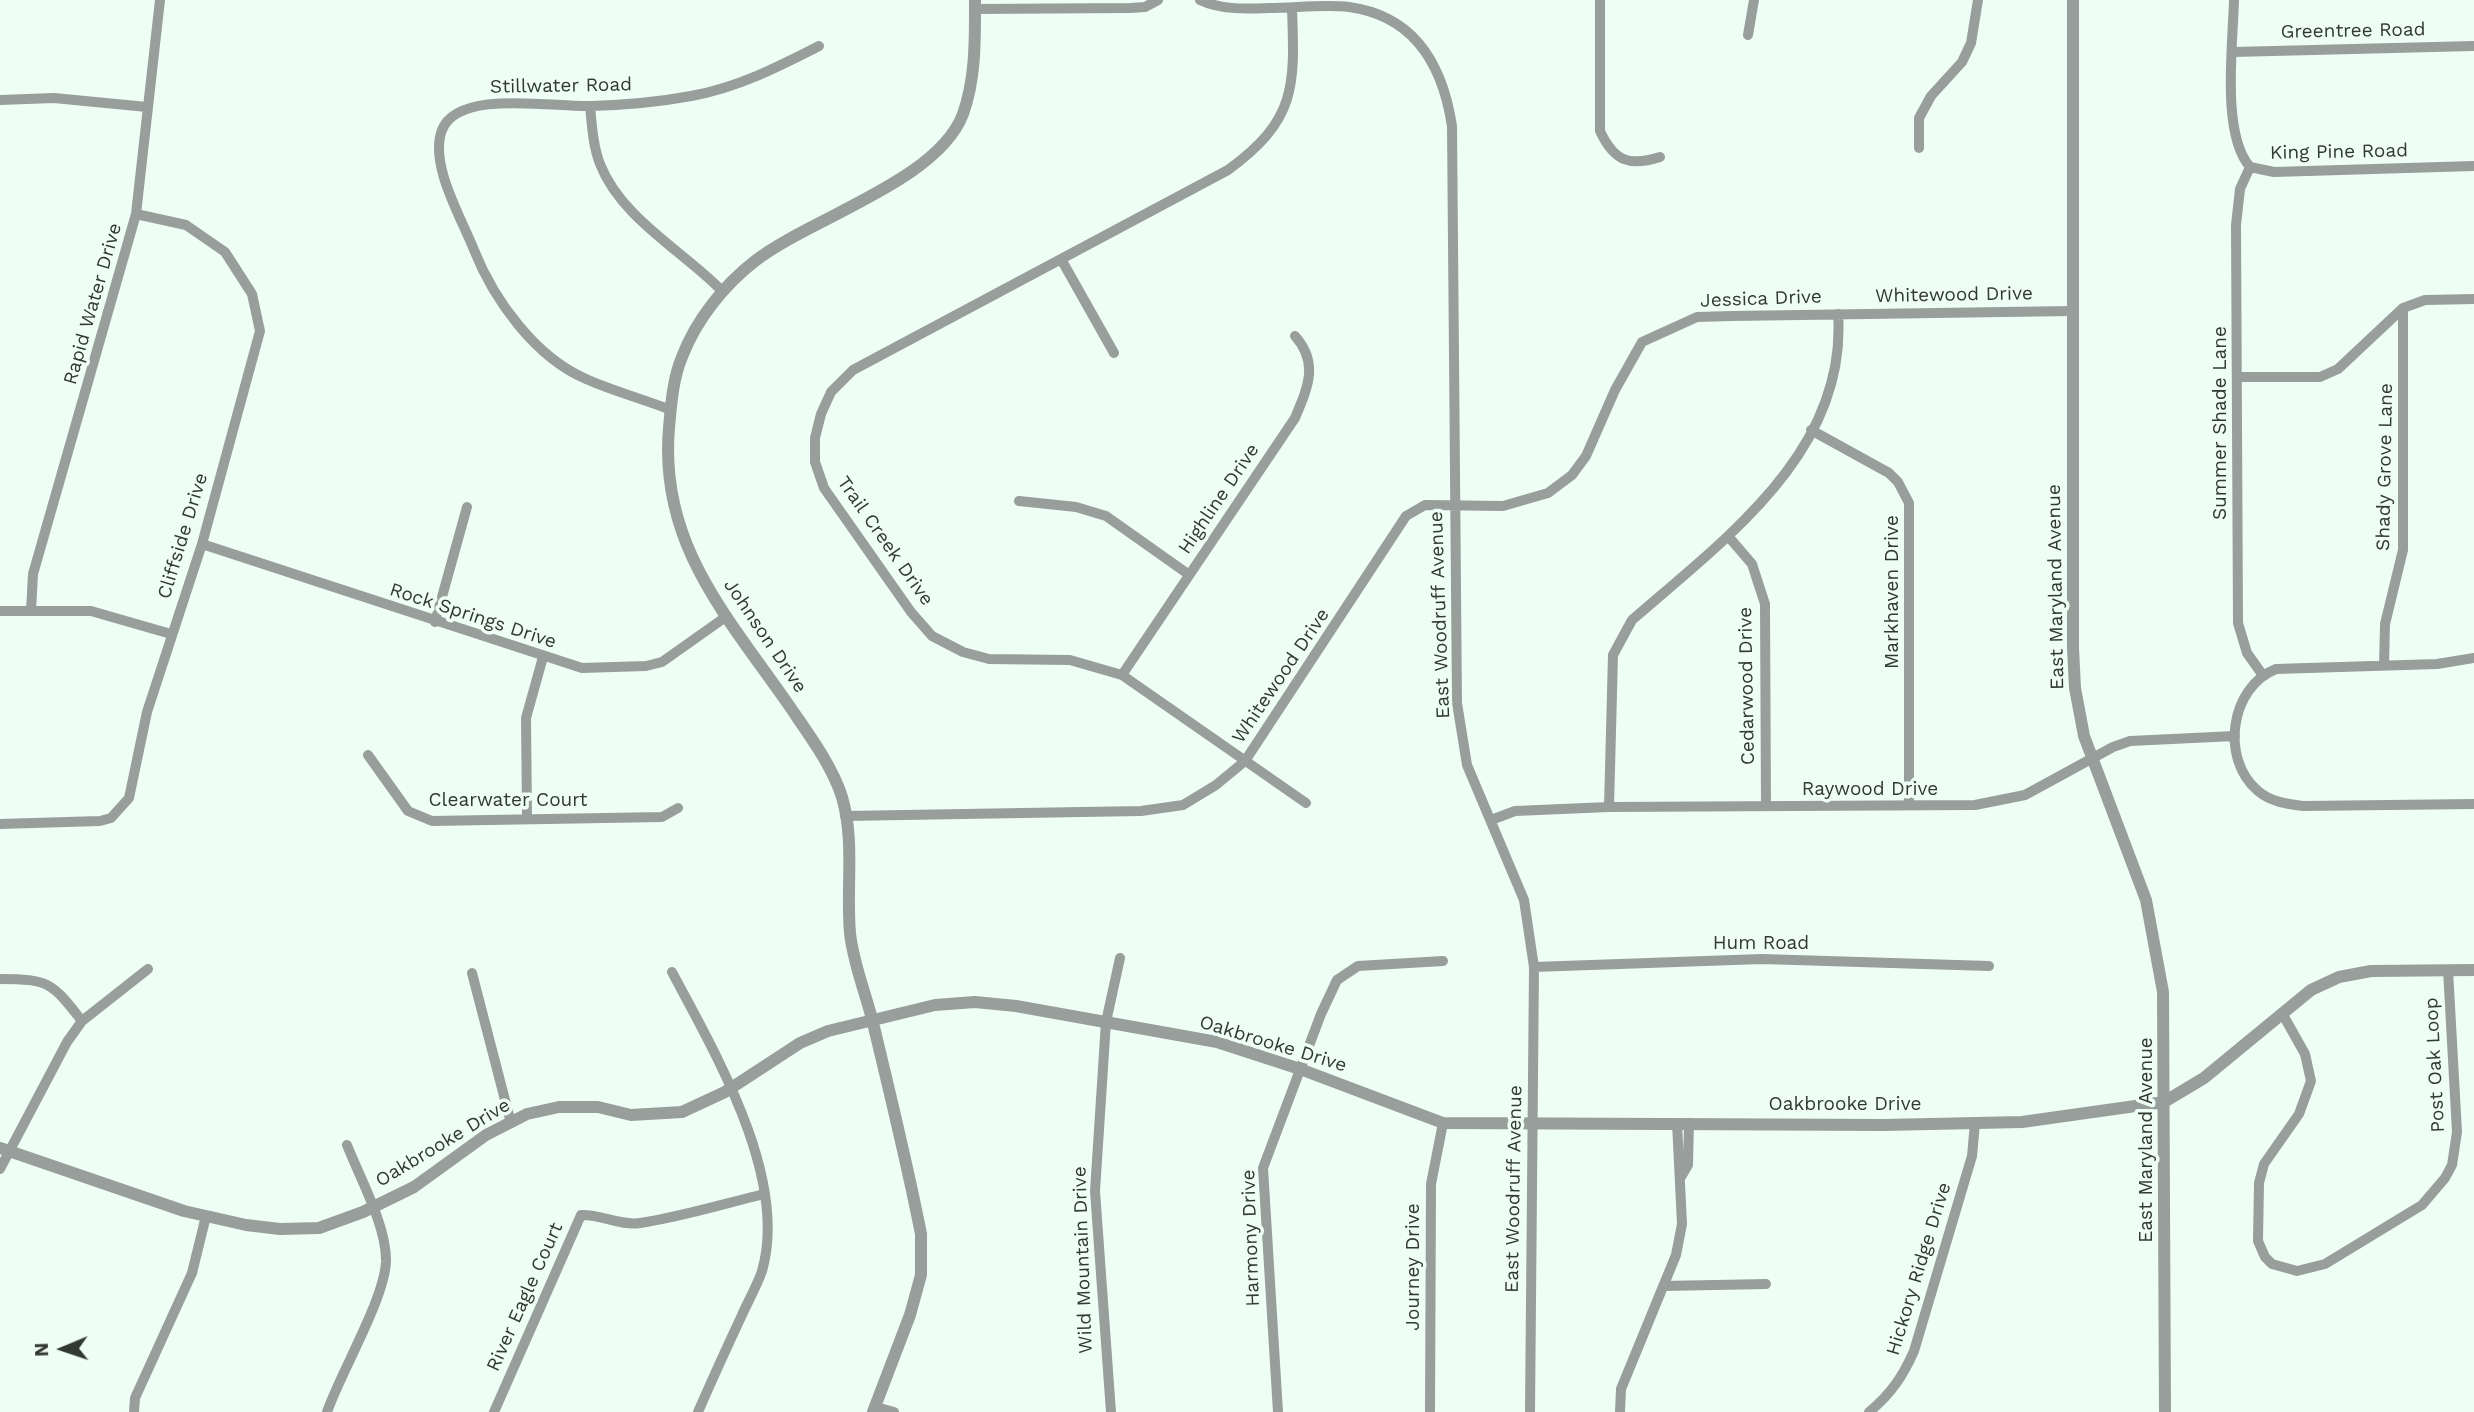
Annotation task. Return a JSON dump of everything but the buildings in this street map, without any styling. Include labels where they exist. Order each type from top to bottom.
[{"type":"street","name":"Rapid Water Drive","points":[[31,611],[33,574],[136,215],[160,0]]},
{"type":"street","points":[[975,5],[1130,8],[1145,7],[1158,0]]},
{"type":"street","name":"East Woodruff Avenue","points":[[1200,0],[1239,9],[1333,6],[1377,14],[1407,31],[1432,58],[1447,92],[1452,126],[1457,703],[1467,765],[1524,900],[1534,967],[1530,1412]]},
{"type":"street","points":[[1600,0],[1600,131],[1607,148],[1621,160],[1643,163],[1660,157]]},
{"type":"street","points":[[1748,35],[1754,0]]},
{"type":"street","points":[[1919,148],[1919,118],[1931,96],[1962,62],[1972,43],[1978,0]]},
{"type":"street","name":"East Maryland Avenue","points":[[2073,0],[2073,648],[2078,711],[2092,759],[2146,900],[2156,938],[2164,992],[2165,1412]]},
{"type":"street","name":"King Pine Road","points":[[2234,0],[2234,136],[2250,167],[2283,172],[2474,166]]},
{"type":"street","name":"Johnson Drive","points":[[875,1410],[921,1275],[921,1234],[873,1022],[850,934],[851,888],[841,796],[803,727],[727,616],[687,551],[677,524],[667,474],[671,410],[681,358],[722,291],[756,260],[780,244],[904,178],[937,150],[962,117],[975,49],[975,5]]},
{"type":"street","name":"Trail Creek Drive","points":[[1292,8],[1294,66],[1290,93],[1271,134],[1228,170],[853,370],[831,393],[821,414],[815,438],[815,462],[824,488],[911,612],[932,636],[963,652],[989,659],[1070,660],[1122,675],[1145,688],[1306,803]]},
{"type":"street","name":"Stillwater Road","points":[[671,410],[584,378],[548,354],[510,313],[483,272],[439,165],[443,128],[452,116],[476,106],[533,102],[590,106],[692,96],[743,82],[819,46]]},
{"type":"street","name":"Greentree Road","points":[[2233,52],[2474,46]]},
{"type":"street","points":[[0,100],[54,99],[147,107]]},
{"type":"street","points":[[590,106],[593,143],[600,166],[615,192],[722,291]]},
{"type":"street","name":"Summer Shade Lane","points":[[2250,167],[2237,205],[2238,623],[2247,653],[2262,674]]},
{"type":"street","name":"Cliffside Drive","points":[[0,824],[100,821],[111,818],[129,798],[148,712],[202,544],[260,331],[252,294],[225,252],[186,225],[136,215]]},
{"type":"street","points":[[1061,259],[1114,353]]},
{"type":"street","points":[[2238,377],[2320,377],[2338,369],[2403,308],[2425,300],[2474,299]]},
{"type":"street","name":"Shady Grove Lane","points":[[2384,665],[2385,624],[2403,550],[2403,308]]},
{"type":"street","name":"Whitewood Drive","points":[[1838,314],[2072,312]]},
{"type":"street","name":"Jessica Drive","points":[[1454,505],[1503,506],[1531,500],[1558,487],[1586,456],[1642,342],[1655,335],[1697,317],[1838,314],[1835,375],[1829,397],[1769,495],[1728,536],[1633,620],[1618,641],[1613,655],[1611,680],[1609,807]]},
{"type":"street","name":"Highline Drive","points":[[1122,675],[1295,418],[1308,388],[1309,367],[1308,351],[1295,335]]},
{"type":"street","name":"Markhaven Drive","points":[[1811,430],[1889,473],[1898,482],[1909,503],[1909,805]]},
{"type":"street","points":[[1019,501],[1076,508],[1106,516],[1188,574]]},
{"type":"street","name":"Whitewood Drive","points":[[845,816],[1142,811],[1183,805],[1216,785],[1245,761],[1406,516],[1425,505],[1454,505]]},
{"type":"street","points":[[435,621],[467,507]]},
{"type":"street","name":"Cedarwood Drive","points":[[1728,536],[1752,565],[1765,604],[1766,806]]},
{"type":"street","name":"Rock Springs Drive","points":[[202,544],[582,668],[646,666],[662,662],[727,616]]},
{"type":"street","points":[[0,611],[91,611],[171,634]]},
{"type":"street","points":[[527,817],[526,718],[543,657]]},
{"type":"street","points":[[2474,659],[2437,664],[2290,666],[2262,674],[2251,685],[2239,707],[2235,736],[2242,772],[2259,792],[2276,802],[2304,806],[2474,804]]},
{"type":"street","name":"Raywood Drive","points":[[1491,820],[1515,811],[1609,807],[1975,805],[2025,795],[2113,747],[2148,738],[2235,736]]},
{"type":"street","name":"Clearwater Court","points":[[368,755],[408,811],[419,818],[432,821],[527,817],[662,817],[678,808]]},
{"type":"street","name":"Wild Mountain Drive","points":[[1111,1412],[1095,1191],[1106,1022],[1119,958]]},
{"type":"street","name":"Hum Road","points":[[1534,967],[1762,959],[1989,966]]},
{"type":"street","name":"Harmony Drive","points":[[1278,1412],[1263,1168],[1337,980],[1358,966],[1443,961]]},
{"type":"street","points":[[0,1169],[4,1149],[82,1021],[148,969]]},
{"type":"street","name":"Post Oak Loop","points":[[2282,1013],[2305,1054],[2311,1081],[2299,1114],[2264,1164],[2259,1183],[2259,1241],[2265,1257],[2278,1268],[2306,1270],[2325,1264],[2422,1205],[2436,1191],[2452,1165],[2458,1132],[2448,970]]},
{"type":"street","name":"Oakbrooke Drive","points":[[4,1149],[206,1216],[246,1226],[319,1228],[372,1208],[414,1187],[486,1135],[527,1114],[559,1107],[598,1107],[631,1115],[682,1112],[732,1087],[800,1043],[828,1031],[935,1005],[975,1002],[1016,1006],[1217,1042],[1300,1069],[1443,1123],[2022,1122],[2164,1101],[2204,1078],[2311,990],[2339,977],[2371,971],[2474,970]]},
{"type":"street","points":[[672,972],[732,1087],[745,1119],[769,1216],[761,1274],[698,1412]]},
{"type":"street","points":[[472,973],[511,1123]]},
{"type":"street","points":[[0,979],[29,979],[55,988],[82,1021]]},
{"type":"street","name":"Journey Drive","points":[[1430,1412],[1431,1184],[1443,1123]]},
{"type":"street","points":[[1620,1412],[1621,1389],[1676,1255],[1682,1224],[1681,1177],[1677,1158],[1683,1123]]},
{"type":"street","points":[[1681,1177],[1689,1158],[1683,1123]]},
{"type":"street","name":"Hickory Ridge Drive","points":[[1869,1412],[1885,1399],[1901,1379],[1914,1351],[1972,1156],[1975,1123]]},
{"type":"street","points":[[327,1412],[381,1285],[386,1262],[383,1238],[347,1145]]},
{"type":"street","points":[[1677,1158],[1689,1158]]},
{"type":"street","name":"River Eagle Court","points":[[494,1412],[581,1215],[593,1215],[613,1223],[639,1223],[764,1194]]},
{"type":"street","points":[[134,1412],[135,1398],[192,1273],[206,1216]]},
{"type":"street","points":[[1663,1286],[1766,1284]]},
{"type":"street","points":[[875,1410],[894,1412]]}]
